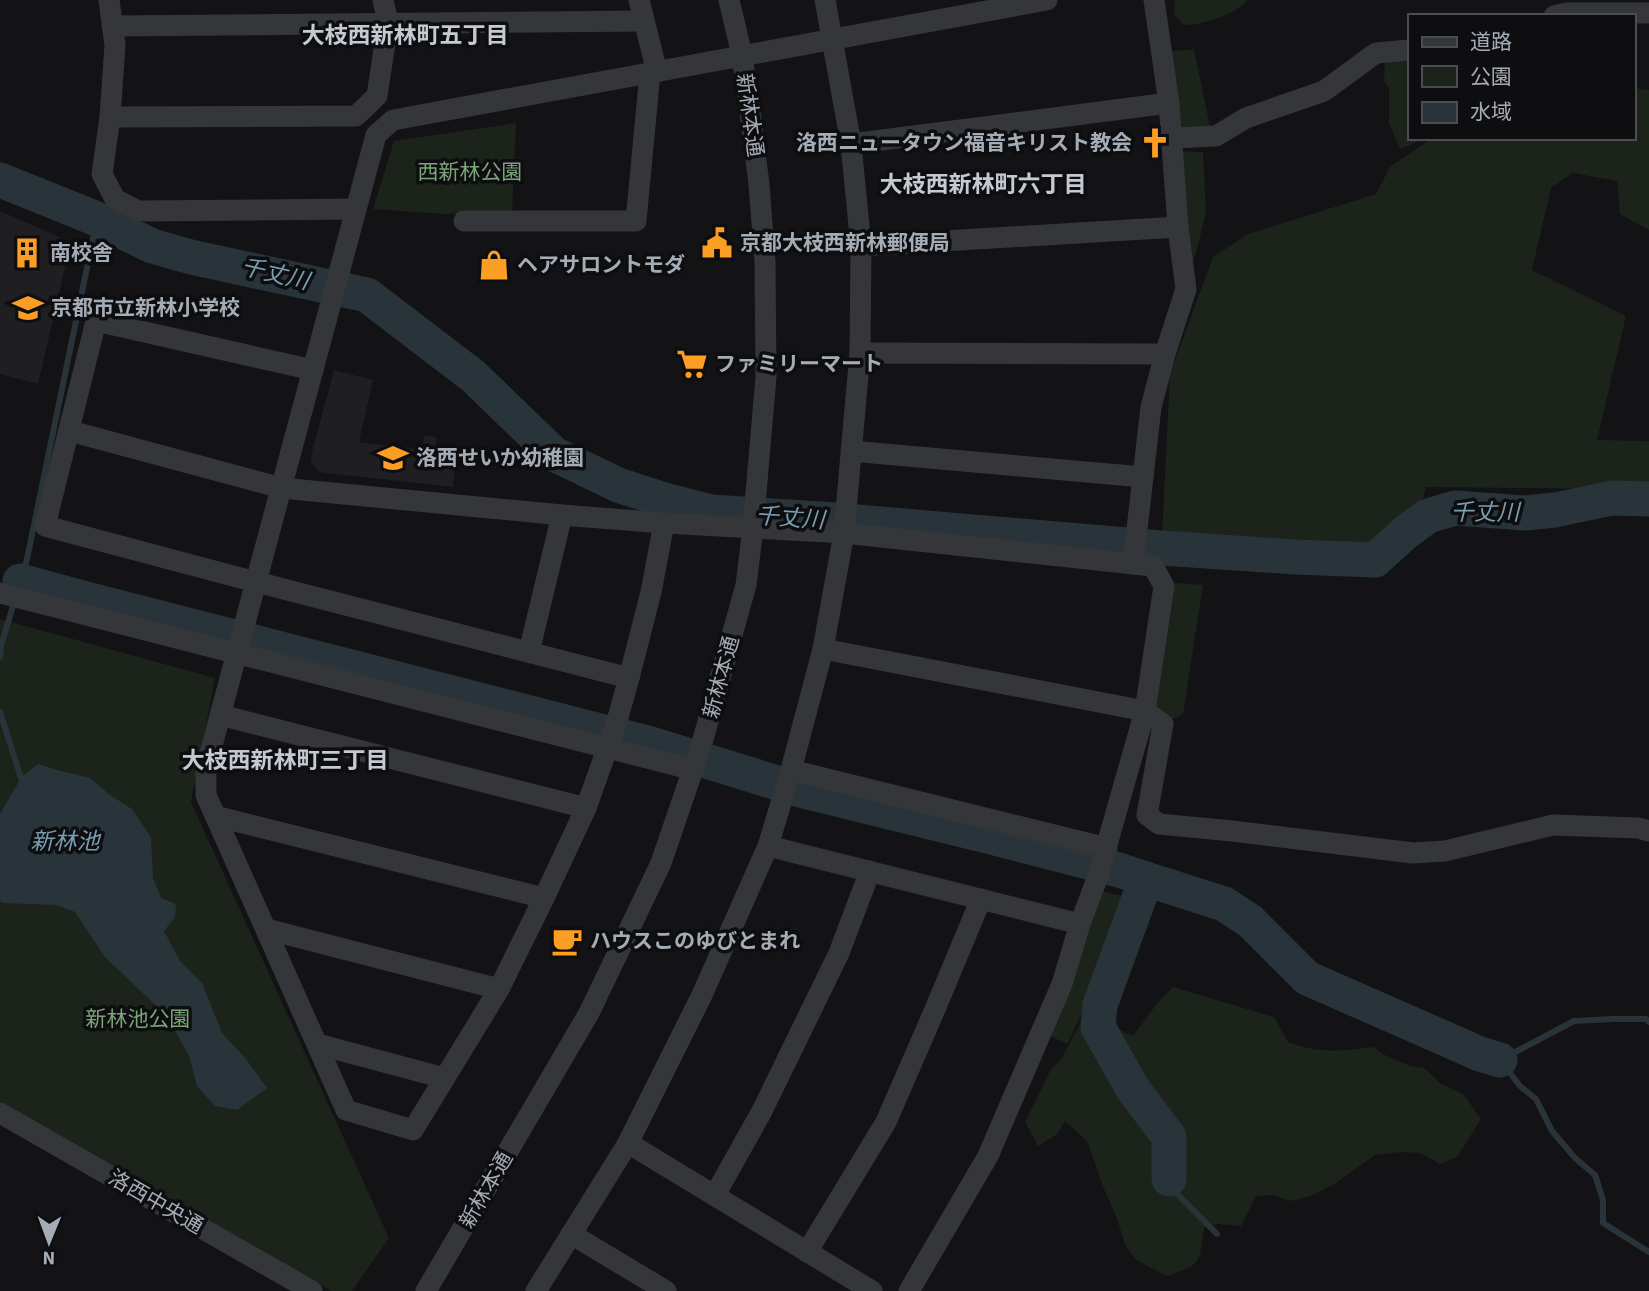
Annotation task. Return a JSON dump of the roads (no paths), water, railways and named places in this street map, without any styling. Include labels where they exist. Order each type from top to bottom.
[{"type":"street","points":[[109,0],[115,45],[110,117],[102,174],[115,198],[138,211],[356,209]]},
{"type":"street","points":[[110,117],[356,116],[377,96],[388,23],[383,0]]},
{"type":"street","points":[[464,221],[636,221],[653,72],[639,0]]},
{"type":"street","name":"新林本通","points":[[426,1291],[589,1013],[661,863],[694,770],[746,585],[766,377],[765,262],[760,184],[742,55],[729,0]]},
{"type":"street","points":[[536,1291],[628,1143],[702,995],[768,846],[823,649],[844,533],[860,353],[861,246],[851,144],[825,0]]},
{"type":"street","points":[[664,523],[652,592],[617,721],[586,808],[499,989],[412,1130],[346,1110],[206,795],[206,768],[376,135],[393,120],[1047,0]]},
{"type":"street","points":[[1133,564],[1151,407],[1186,289],[1178,227],[1169,103],[1153,0]]},
{"type":"street","points":[[1566,10],[1649,13]]},
{"type":"street","points":[[112,26],[644,21]]},
{"type":"street","points":[[1172,138],[1216,135],[1246,118],[1324,91],[1376,53],[1408,50]]},
{"type":"street","points":[[851,144],[1169,103]]},
{"type":"street","points":[[861,246],[1178,227]]},
{"type":"street","points":[[313,370],[96,321],[45,526],[629,677]]},
{"type":"street","points":[[860,353],[1165,354]]},
{"type":"street","points":[[70,430],[281,488],[562,515],[844,533],[1153,566],[1164,586],[1145,711],[1107,848],[1062,984],[988,1156],[909,1291]]},
{"type":"street","points":[[851,451],[1143,477]]},
{"type":"street","points":[[529,652],[562,515]]},
{"type":"street","points":[[3,594],[694,770]]},
{"type":"street","points":[[823,649],[1145,711],[1163,724],[1147,814],[1160,824],[1413,853],[1445,852],[1553,825],[1638,828],[1649,831]]},
{"type":"street","points":[[220,715],[586,808]]},
{"type":"street","points":[[791,770],[1107,848]]},
{"type":"street","points":[[215,816],[544,898]]},
{"type":"street","points":[[768,846],[1080,924]]},
{"type":"street","points":[[715,1195],[762,1111],[839,953],[870,871]]},
{"type":"street","points":[[807,1252],[886,1122],[981,899]]},
{"type":"street","points":[[266,929],[499,989]]},
{"type":"street","points":[[317,1044],[444,1078]]},
{"type":"street","name":"洛西中央通","points":[[0,1113],[312,1291]]},
{"type":"street","points":[[628,1143],[872,1291]]},
{"type":"street","points":[[571,1234],[666,1291]]},
{"type":"water","name":"新林池","points":[[38,764],[90,778],[132,809],[151,837],[153,878],[161,898],[176,904],[175,917],[164,931],[180,961],[202,983],[222,1033],[246,1059],[267,1088],[237,1110],[215,1106],[197,1086],[189,1056],[167,1016],[105,957],[75,912],[56,905],[0,901],[0,814],[21,778]]},
{"type":"waterway","name":"千丈川","points":[[0,180],[97,219],[152,246],[367,295],[473,376],[554,454],[618,485],[711,512],[1162,548],[1375,560],[1428,516],[1455,508],[1526,513],[1612,498],[1649,499]]},
{"type":"waterway","points":[[0,657],[27,559],[97,219]]},
{"type":"waterway","points":[[20,581],[651,744],[800,790],[1119,870],[1224,904],[1250,921],[1307,978],[1480,1054],[1500,1060]]},
{"type":"waterway","points":[[0,712],[21,778]]},
{"type":"waterway","points":[[1146,879],[1100,1005],[1098,1027],[1133,1089],[1169,1137],[1169,1179]]},
{"type":"waterway","points":[[1649,1022],[1646,1019],[1574,1021],[1500,1060],[1520,1086],[1536,1099],[1552,1131],[1575,1158],[1595,1175],[1603,1200],[1603,1223],[1649,1252]]},
{"type":"waterway","points":[[1169,1179],[1174,1191],[1217,1234]]},
{"type":"place","name":"洛西ニュータウン福音キリスト教会","points":[[1155,143]]},
{"type":"place","name":"京都大枝西新林郵便局","points":[[717,243]]},
{"type":"place","name":"南校舎","points":[[27,253]]},
{"type":"place","name":"ヘアサロントモダ","points":[[494,265]]},
{"type":"place","name":"京都市立新林小学校","points":[[28,308]]},
{"type":"place","name":"ファミリーマート","points":[[692,364]]},
{"type":"place","name":"洛西せいか幼稚園","points":[[393,458]]},
{"type":"place","name":"ハウスこのゆびとまれ","points":[[567,941]]},
{"type":"district","name":"大枝西新林町五丁目","points":[[405,35]]},
{"type":"district","name":"大枝西新林町六丁目","points":[[983,184]]},
{"type":"district","name":"大枝西新林町三丁目","points":[[285,760]]},
{"type":"park label","name":"西新林公園","points":[[470,172]]},
{"type":"park label","name":"新林池公園","points":[[138,1019]]}]
